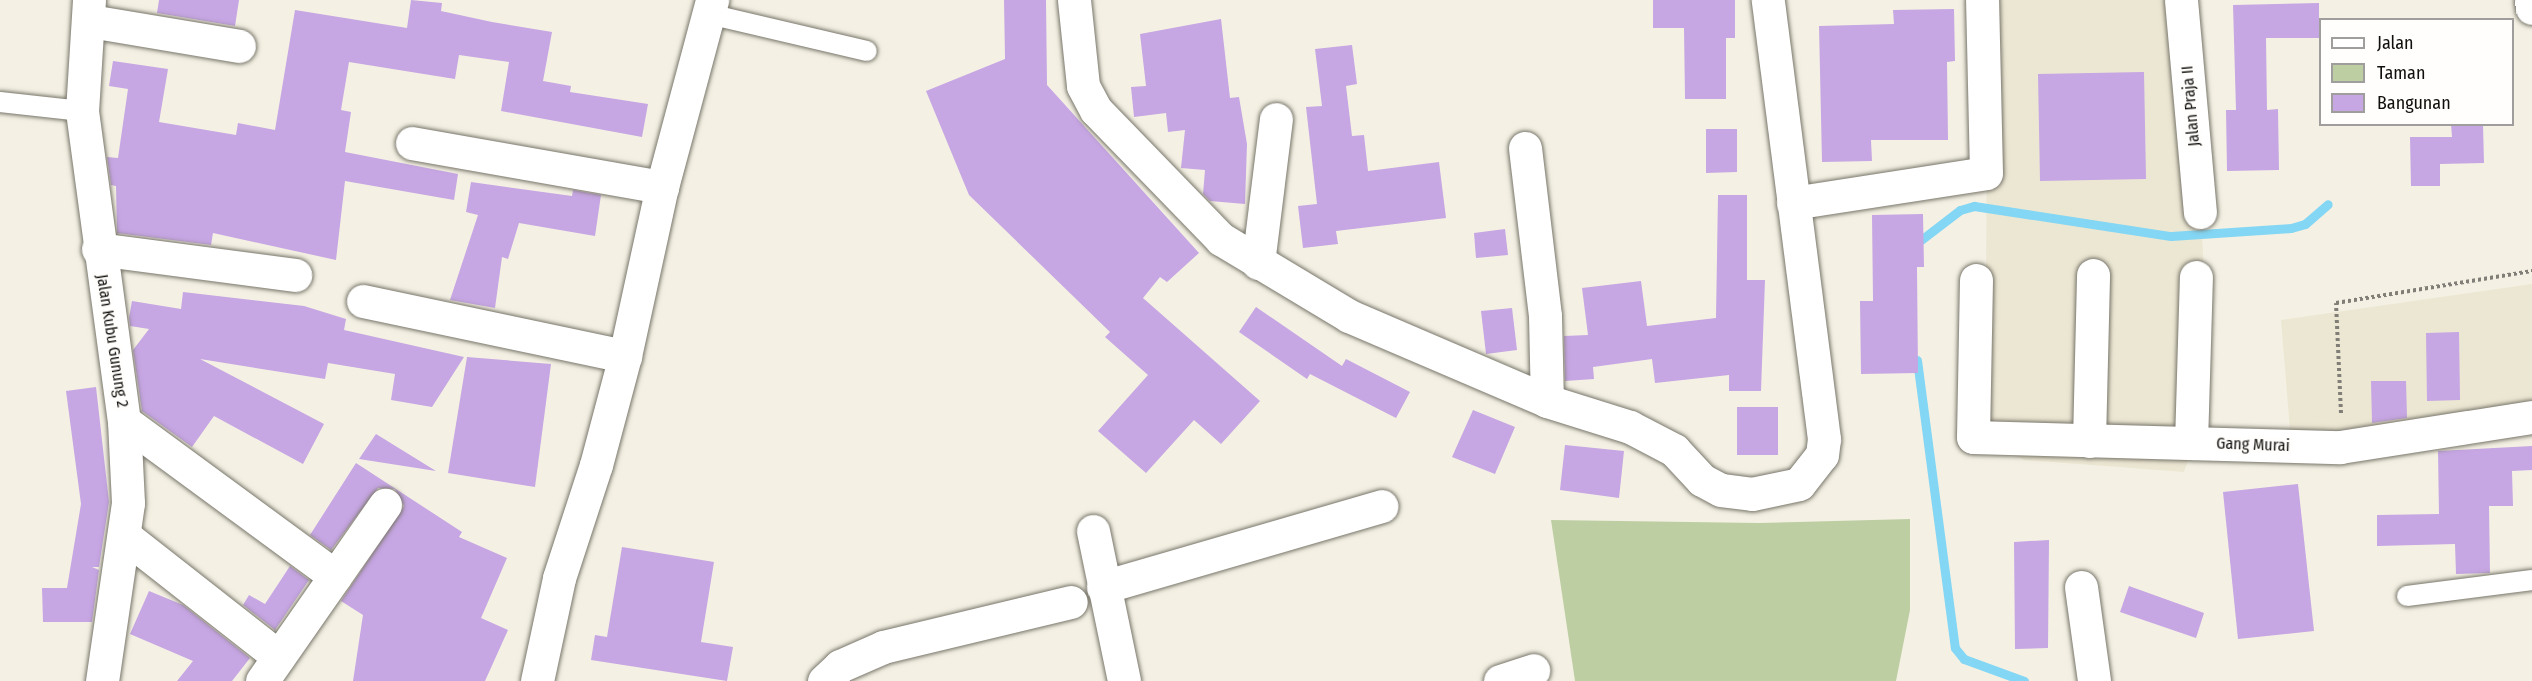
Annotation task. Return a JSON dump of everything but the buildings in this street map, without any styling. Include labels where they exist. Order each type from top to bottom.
[{"type":"street","points":[[1074,0],[1083,86],[1096,110],[1221,239],[1349,316],[1547,401],[1656,439],[1702,480],[1721,490],[1752,494],[1798,484],[1822,454],[1824,439],[1768,0]]},
{"type":"street","points":[[1793,203],[1986,173],[1982,0]]},
{"type":"street","name":"Jalan Praja II","points":[[2181,0],[2200,212]]},
{"type":"street","points":[[2531,0],[2532,8]]},
{"type":"street","points":[[537,681],[558,578],[596,465],[625,356],[662,187],[711,7]]},
{"type":"street","points":[[89,10],[239,46]]},
{"type":"street","name":"Jalan Kubu Gunung 2","points":[[89,10],[82,111],[98,249],[124,421],[126,537],[102,681]]},
{"type":"street","points":[[1258,263],[1276,119]]},
{"type":"street","points":[[412,143],[662,187]]},
{"type":"street","points":[[1525,148],[1545,316],[1547,401]]},
{"type":"street","points":[[98,249],[295,275]]},
{"type":"street","points":[[2089,441],[2093,275]]},
{"type":"street","points":[[2191,443],[2196,277]]},
{"type":"street","name":"Gang Murai","points":[[1976,280],[1973,437],[2340,447],[2532,417]]},
{"type":"street","points":[[363,302],[625,356]]},
{"type":"street","points":[[124,421],[335,576]]},
{"type":"street","points":[[126,537],[271,669],[385,505]]},
{"type":"street","points":[[1103,587],[1381,506]]},
{"type":"street","points":[[1093,531],[1124,681]]},
{"type":"street","points":[[2081,587],[2094,681]]},
{"type":"street","points":[[824,681],[840,666],[883,647],[1071,602]]},
{"type":"street","points":[[1500,681],[1533,670]]},
{"type":"lane","points":[[711,7],[867,51]]},
{"type":"lane","points":[[0,102],[82,111]]},
{"type":"lane","points":[[2407,596],[2532,580]]},
{"type":"path","points":[[2340,447],[2336,303],[2532,271]]},
{"type":"shaded area","points":[[1977,0],[2192,0],[2209,393],[2184,472],[2025,460],[1985,443],[1987,122]]},
{"type":"shaded area","points":[[2532,284],[2532,424],[2292,454],[2281,320]]},
{"type":"green space","points":[[1910,519],[1910,610],[1896,681],[1575,681],[1551,520],[1759,523]]},
{"type":"waterway","points":[[1917,243],[1960,210],[1974,206],[2171,236],[2291,228],[2305,224],[2328,204]]},
{"type":"waterway","points":[[1917,360],[1955,648],[1964,659],[2024,681]]}]
